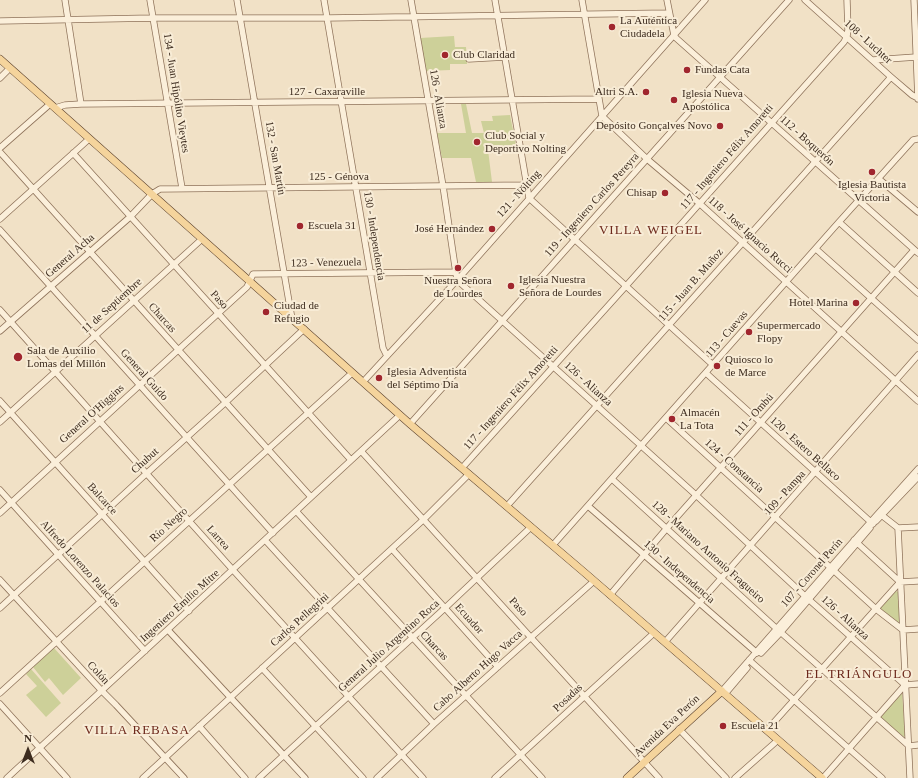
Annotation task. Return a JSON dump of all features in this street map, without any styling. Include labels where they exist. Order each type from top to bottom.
[{"type":"main road","points":[[0,59],[410,424],[553,545],[822,778]]},
{"type":"main road","name":"Avenida Eva Perón","points":[[633,778],[681,730],[724,692]]},
{"type":"main road","name":"Avenida Eva Perón","points":[[627,778],[646,764]]},
{"type":"street","points":[[65,0],[81,104]]},
{"type":"street","name":"134 - Juan Hipólito Vieytes","points":[[150,0],[182,188]]},
{"type":"street","name":"132 - San Martín","points":[[237,0],[292,319]]},
{"type":"street","name":"130 - Independencia","points":[[324,0],[383,348],[387,356]]},
{"type":"street","name":"126 - Alianza","points":[[410,0],[457,280],[905,685]]},
{"type":"street","points":[[495,0],[529,198],[713,365]]},
{"type":"street","points":[[582,0],[602,116]]},
{"type":"street","points":[[667,0],[674,35]]},
{"type":"street","name":"121 - Nölting","points":[[363,382],[457,280],[705,0]]},
{"type":"street","name":"119 - Ingeniero Carlos Pereyra","points":[[410,424],[789,0]]},
{"type":"street","name":"108 - Luchter","points":[[805,0],[891,77],[918,99]]},
{"type":"street","points":[[847,0],[847,36]]},
{"type":"street","points":[[914,0],[918,99]]},
{"type":"street","points":[[0,21],[669,13]]},
{"type":"street","name":"112 - Boquerón","points":[[674,35],[916,251]]},
{"type":"street","name":"117 - Ingeniero Félix Amoretti","points":[[462,468],[626,286],[847,36]]},
{"type":"street","points":[[469,59],[505,57]]},
{"type":"street","points":[[873,60],[916,58]]},
{"type":"street","points":[[0,78],[10,68]]},
{"type":"street","name":"115 - Juan B. Muñoz","points":[[507,506],[891,77]]},
{"type":"street","name":"127 - Caxaraville","points":[[52,106],[81,104],[599,99]]},
{"type":"street","points":[[0,148],[52,106]]},
{"type":"street","name":"118 - José Ignacio Rucci","points":[[602,116],[647,159],[699,203],[918,401]]},
{"type":"street","points":[[0,219],[89,139]]},
{"type":"street","name":"113 - Cuevas","points":[[553,545],[839,222],[913,140],[918,139]]},
{"type":"street","name":"Charcas","points":[[0,152],[311,497]]},
{"type":"street","name":"Paso","points":[[73,153],[351,460]]},
{"type":"street","points":[[879,179],[918,212]]},
{"type":"street","name":"125 - Génova","points":[[152,194],[160,189],[182,188],[527,185]]},
{"type":"street","name":"General Acha","points":[[0,331],[130,217],[152,194]]},
{"type":"street","points":[[839,222],[918,293]]},
{"type":"street","name":"General Guido","points":[[0,230],[273,533]]},
{"type":"street","name":"11 de Septiembre","points":[[0,422],[202,239]]},
{"type":"street","points":[[816,249],[918,340]]},
{"type":"street","name":"111 - Ombú","points":[[610,595],[894,272],[916,251]]},
{"type":"street","name":"123 - Venezuela","points":[[250,281],[253,274],[456,272]]},
{"type":"street","name":"General O'Higgins","points":[[0,512],[247,288],[250,281]]},
{"type":"street","name":"Larrea","points":[[0,310],[233,570],[423,778]]},
{"type":"street","name":"Chubut","points":[[0,608],[304,329]]},
{"type":"street","name":"109 - Pampa","points":[[665,642],[698,603],[776,518],[918,355]]},
{"type":"street","name":"Río Negro","points":[[0,693],[352,373]]},
{"type":"street","name":"120 - Estero Bellaco","points":[[706,373],[872,523]]},
{"type":"street","name":"Balcarce","points":[[0,401],[189,611]]},
{"type":"street","name":"Ingeniero Emilio Mitre","points":[[7,778],[400,415]]},
{"type":"street","name":"124 - Constancia","points":[[666,418],[876,609],[903,630]]},
{"type":"street","name":"Paso","points":[[361,451],[659,778]]},
{"type":"street","name":"107 - Coronel Perín","points":[[724,692],[779,631],[918,469]]},
{"type":"street","name":"Carlos Pellegrini","points":[[143,778],[392,549],[469,474]]},
{"type":"street","name":"107 - Coronel Perín","points":[[880,514],[918,477]]},
{"type":"street","name":"128 - Mariano Antonio Fragueiro","points":[[612,479],[668,528],[822,670],[909,746]]},
{"type":"street","name":"Alfredo Lorenzo Palacios","points":[[0,490],[145,651]]},
{"type":"street","name":"130 - Independencia","points":[[588,506],[757,653]]},
{"type":"street","name":"Charcas","points":[[296,511],[542,778]]},
{"type":"street","points":[[880,514],[898,528],[918,527]]},
{"type":"street","name":"General Julio Argentino Roca","points":[[259,778],[445,608],[531,527]]},
{"type":"street","points":[[898,528],[910,778]]},
{"type":"street","points":[[265,540],[434,724]]},
{"type":"street","points":[[856,541],[900,582]]},
{"type":"street","name":"Ecuador","points":[[392,549],[498,667]]},
{"type":"street","name":"Colón","points":[[0,580],[184,778]]},
{"type":"street","name":"Cabo Alberto Hugo Vacca","points":[[377,778],[434,724],[594,581]]},
{"type":"street","points":[[767,730],[900,582],[918,581]]},
{"type":"street","points":[[903,630],[918,629]]},
{"type":"street","points":[[168,630],[304,778]]},
{"type":"street","name":"107 - Coronel Perín","points":[[750,662],[779,631]]},
{"type":"street","name":"Posadas","points":[[496,778],[654,633]]},
{"type":"street","points":[[750,662],[882,778]]},
{"type":"street","points":[[262,668],[363,778]]},
{"type":"street","points":[[822,778],[849,750],[905,685],[918,684]]},
{"type":"street","points":[[0,704],[67,778]]},
{"type":"street","points":[[199,726],[245,778]]},
{"type":"street","points":[[681,730],[726,778]]},
{"type":"street","points":[[735,778],[778,740]]},
{"type":"street","points":[[909,746],[918,745]]},
{"type":"green space","name":"Club Claridad","points":[[454,36],[455,47],[466,47],[467,64],[450,64],[450,70],[426,71],[420,38]]},
{"type":"green space","name":"Club Social y Deportivo Nolting","points":[[461,104],[466,104],[472,133],[484,133],[481,121],[493,121],[492,116],[510,115],[517,150],[488,150],[492,182],[476,182],[471,158],[442,158],[437,133],[466,133]]},
{"type":"green space","points":[[896,591],[898,592],[900,623],[898,624],[880,608]]},
{"type":"green space","points":[[54,648],[81,678],[63,695],[49,678],[45,682],[33,667]]},
{"type":"green space","points":[[31,669],[61,703],[46,717],[26,695],[37,686],[26,674]]},
{"type":"green space","points":[[902,692],[905,736],[904,737],[880,718]]},
{"type":"place","name":"La Auténtica Ciudadela","points":[[612,27]]},
{"type":"place","name":"Club Claridad","points":[[445,55]]},
{"type":"place","name":"Fundas Cata","points":[[687,70]]},
{"type":"place","name":"Altri S.A.","points":[[646,92]]},
{"type":"place","name":"Iglesia Nueva Apostólica","points":[[674,100]]},
{"type":"place","name":"Depósito Gonçalves Novo","points":[[720,126]]},
{"type":"place","name":"Club Social y Deportivo Nolting","points":[[477,142]]},
{"type":"place","name":"Iglesia Bautista Victoria","points":[[872,172]]},
{"type":"place","name":"Chisap","points":[[665,193]]},
{"type":"place","name":"Escuela 31","points":[[300,226]]},
{"type":"place","name":"José Hernández","points":[[492,229]]},
{"type":"place","name":"Nuestra Señora de Lourdes","points":[[458,268]]},
{"type":"place","name":"Iglesia Nuestra Señora de Lourdes","points":[[511,286]]},
{"type":"place","name":"Hotel Marina","points":[[856,303]]},
{"type":"place","name":"Ciudad de Refugio","points":[[266,312]]},
{"type":"place","name":"Supermercado Flopy","points":[[749,332]]},
{"type":"place","name":"Sala de Auxilio Lomas del Millón","points":[[18,357]]},
{"type":"place","name":"Quiosco lo de Marce","points":[[717,366]]},
{"type":"place","name":"Iglesia Adventista del Séptimo Día","points":[[379,378]]},
{"type":"place","name":"Almacén La Tota","points":[[672,419]]},
{"type":"place","name":"Escuela 21","points":[[723,726]]},
{"type":"district","name":"VILLA WEIGEL","points":[[651,231]]},
{"type":"district","name":"EL TRIÁNGULO","points":[[859,675]]},
{"type":"district","name":"VILLA REBASA","points":[[137,731]]}]
